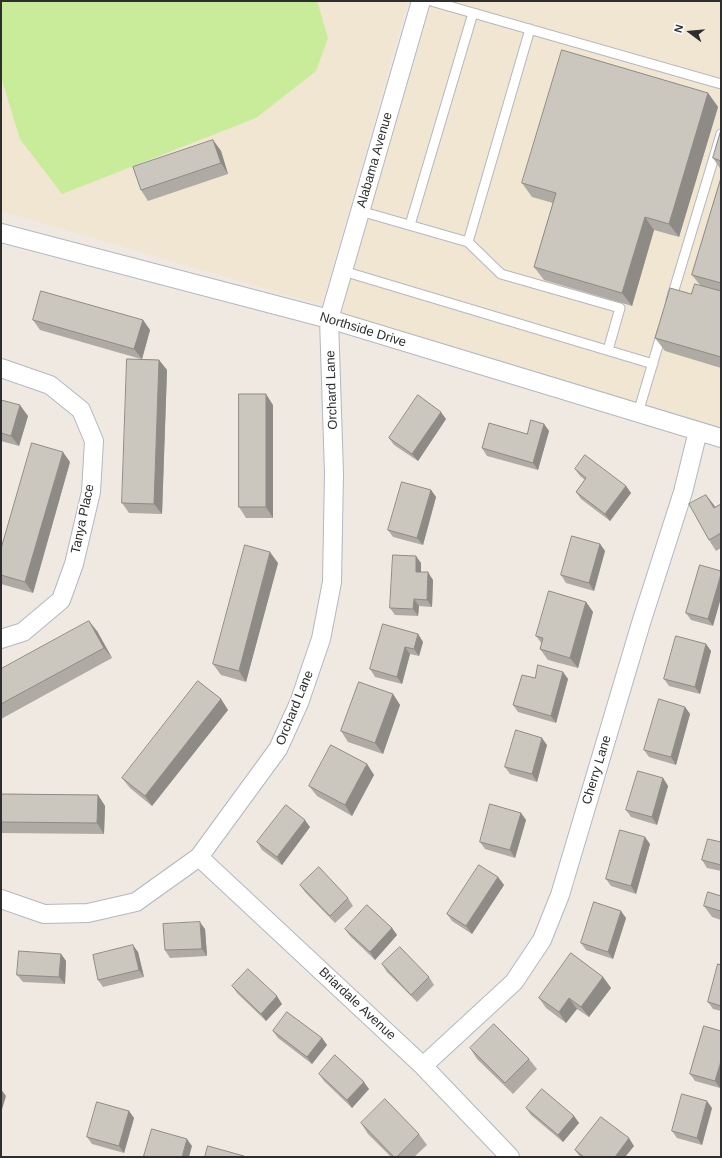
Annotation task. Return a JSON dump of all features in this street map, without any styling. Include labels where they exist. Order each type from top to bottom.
[{"type":"street","name":"Alabama Avenue","points":[[329,319],[421,1]]},
{"type":"street","name":"Northside Drive","points":[[1,233],[329,319],[721,438]]},
{"type":"street","name":"Orchard Lane","points":[[1,899],[44,914],[88,913],[136,902],[199,857],[278,750],[299,703],[321,639],[332,582],[334,472],[329,319]]},
{"type":"street","name":"Tanya Place","points":[[1,368],[50,385],[81,410],[94,441],[91,492],[74,564],[61,600],[23,632],[1,639]]},
{"type":"street","name":"Cherry Lane","points":[[423,1066],[514,982],[542,940],[560,895],[641,623],[683,492],[698,431]]},
{"type":"street","name":"Briardale Avenue","points":[[199,857],[423,1066],[510,1157]]},
{"type":"lane","points":[[431,1],[721,84]]},
{"type":"lane","points":[[410,225],[474,13]]},
{"type":"lane","points":[[468,242],[530,30]]},
{"type":"lane","points":[[668,310],[721,134]]},
{"type":"lane","points":[[360,211],[468,242],[500,274],[620,308],[608,350]]},
{"type":"lane","points":[[343,271],[652,364]]},
{"type":"lane","points":[[638,413],[664,325]]},
{"type":"shaded area","points":[[1,1],[408,1],[322,305],[1,211]]},
{"type":"shaded area","points":[[432,1],[721,1],[721,429],[339,314]]},
{"type":"green space","points":[[1,1],[317,1],[328,38],[316,71],[256,118],[62,194],[20,139],[1,77]]},
{"type":"building","points":[[562,50],[708,93],[669,224],[645,217],[622,293],[534,267],[556,193],[522,183]]},
{"type":"building","points":[[721,130],[721,161],[713,158]]},
{"type":"building","points":[[213,140],[221,163],[141,190],[133,167]]},
{"type":"building","points":[[721,178],[721,283],[692,275]]},
{"type":"building","points":[[695,284],[721,291],[721,357],[655,338],[670,288],[691,294]]},
{"type":"building","points":[[41,291],[143,320],[134,349],[33,320]]},
{"type":"building","points":[[127,359],[159,360],[154,504],[122,503]]},
{"type":"building","points":[[239,394],[266,394],[266,507],[239,507]]},
{"type":"building","points":[[418,395],[441,412],[412,454],[389,438]]},
{"type":"building","points":[[1,400],[20,405],[11,436],[1,433]]},
{"type":"building","points":[[531,420],[544,424],[533,463],[482,448],[489,423],[527,434]]},
{"type":"building","points":[[32,443],[63,452],[25,582],[1,575],[1,549]]},
{"type":"building","points":[[585,455],[626,486],[605,514],[576,492],[586,478],[575,469]]},
{"type":"building","points":[[402,482],[431,490],[417,538],[388,530]]},
{"type":"building","points":[[706,495],[714,508],[721,504],[721,533],[709,540],[689,504]]},
{"type":"building","points":[[572,536],[600,544],[589,583],[561,575]]},
{"type":"building","points":[[245,545],[270,552],[239,671],[213,664]]},
{"type":"building","points":[[393,555],[416,556],[416,572],[428,572],[427,600],[414,599],[413,609],[390,608]]},
{"type":"building","points":[[700,565],[721,571],[708,619],[686,613]]},
{"type":"building","points":[[549,591],[586,602],[570,658],[540,649],[543,638],[536,636]]},
{"type":"building","points":[[89,621],[104,648],[1,704],[1,669]]},
{"type":"building","points":[[383,624],[418,634],[414,649],[405,647],[397,677],[370,669]]},
{"type":"building","points":[[676,636],[706,644],[695,687],[664,679]]},
{"type":"building","points":[[538,665],[563,672],[551,716],[513,705],[522,675],[535,678]]},
{"type":"building","points":[[198,681],[221,699],[145,796],[122,778]]},
{"type":"building","points":[[359,682],[393,694],[375,743],[341,731]]},
{"type":"building","points":[[659,699],[685,707],[671,757],[644,750]]},
{"type":"building","points":[[516,730],[542,738],[532,774],[505,767]]},
{"type":"building","points":[[331,745],[367,764],[345,805],[309,786]]},
{"type":"building","points":[[638,771],[663,778],[652,817],[626,810]]},
{"type":"building","points":[[1,794],[98,795],[97,823],[1,822]]},
{"type":"building","points":[[490,804],[521,813],[510,850],[480,842]]},
{"type":"building","points":[[286,805],[305,820],[277,857],[257,842]]},
{"type":"building","points":[[620,830],[645,837],[631,886],[606,879]]},
{"type":"building","points":[[708,839],[721,842],[721,865],[702,860]]},
{"type":"building","points":[[479,865],[498,877],[466,926],[447,914]]},
{"type":"building","points":[[319,867],[348,898],[330,916],[300,885]]},
{"type":"building","points":[[708,892],[721,896],[721,911],[704,906]]},
{"type":"building","points":[[594,902],[621,911],[608,952],[581,943]]},
{"type":"building","points":[[367,905],[392,928],[370,952],[345,929]]},
{"type":"building","points":[[200,922],[202,949],[165,950],[163,924]]},
{"type":"building","points":[[133,945],[139,970],[98,980],[93,955]]},
{"type":"building","points":[[400,947],[429,977],[411,995],[382,964]]},
{"type":"building","points":[[19,951],[61,954],[59,977],[17,975]]},
{"type":"building","points":[[571,953],[603,977],[581,1007],[569,998],[559,1012],[539,998]]},
{"type":"building","points":[[718,964],[721,965],[721,1006],[708,1002]]},
{"type":"building","points":[[248,969],[277,996],[261,1014],[232,986]]},
{"type":"building","points":[[287,1012],[322,1038],[307,1057],[273,1031]]},
{"type":"building","points":[[494,1024],[529,1059],[505,1083],[470,1048]]},
{"type":"building","points":[[704,1026],[721,1031],[721,1061],[715,1081],[690,1074]]},
{"type":"building","points":[[335,1055],[364,1082],[347,1100],[319,1074]]},
{"type":"building","points":[[542,1089],[574,1116],[558,1135],[526,1108]]},
{"type":"building","points":[[682,1094],[707,1101],[697,1138],[672,1131]]},
{"type":"building","points":[[385,1099],[419,1134],[397,1157],[394,1157],[361,1123]]},
{"type":"building","points":[[97,1102],[129,1111],[119,1146],[87,1137]]},
{"type":"building","points":[[601,1117],[629,1138],[615,1157],[584,1157],[575,1150]]},
{"type":"building","points":[[152,1129],[187,1139],[182,1157],[144,1156]]},
{"type":"building","points":[[208,1146],[244,1156],[244,1157],[205,1157]]}]
